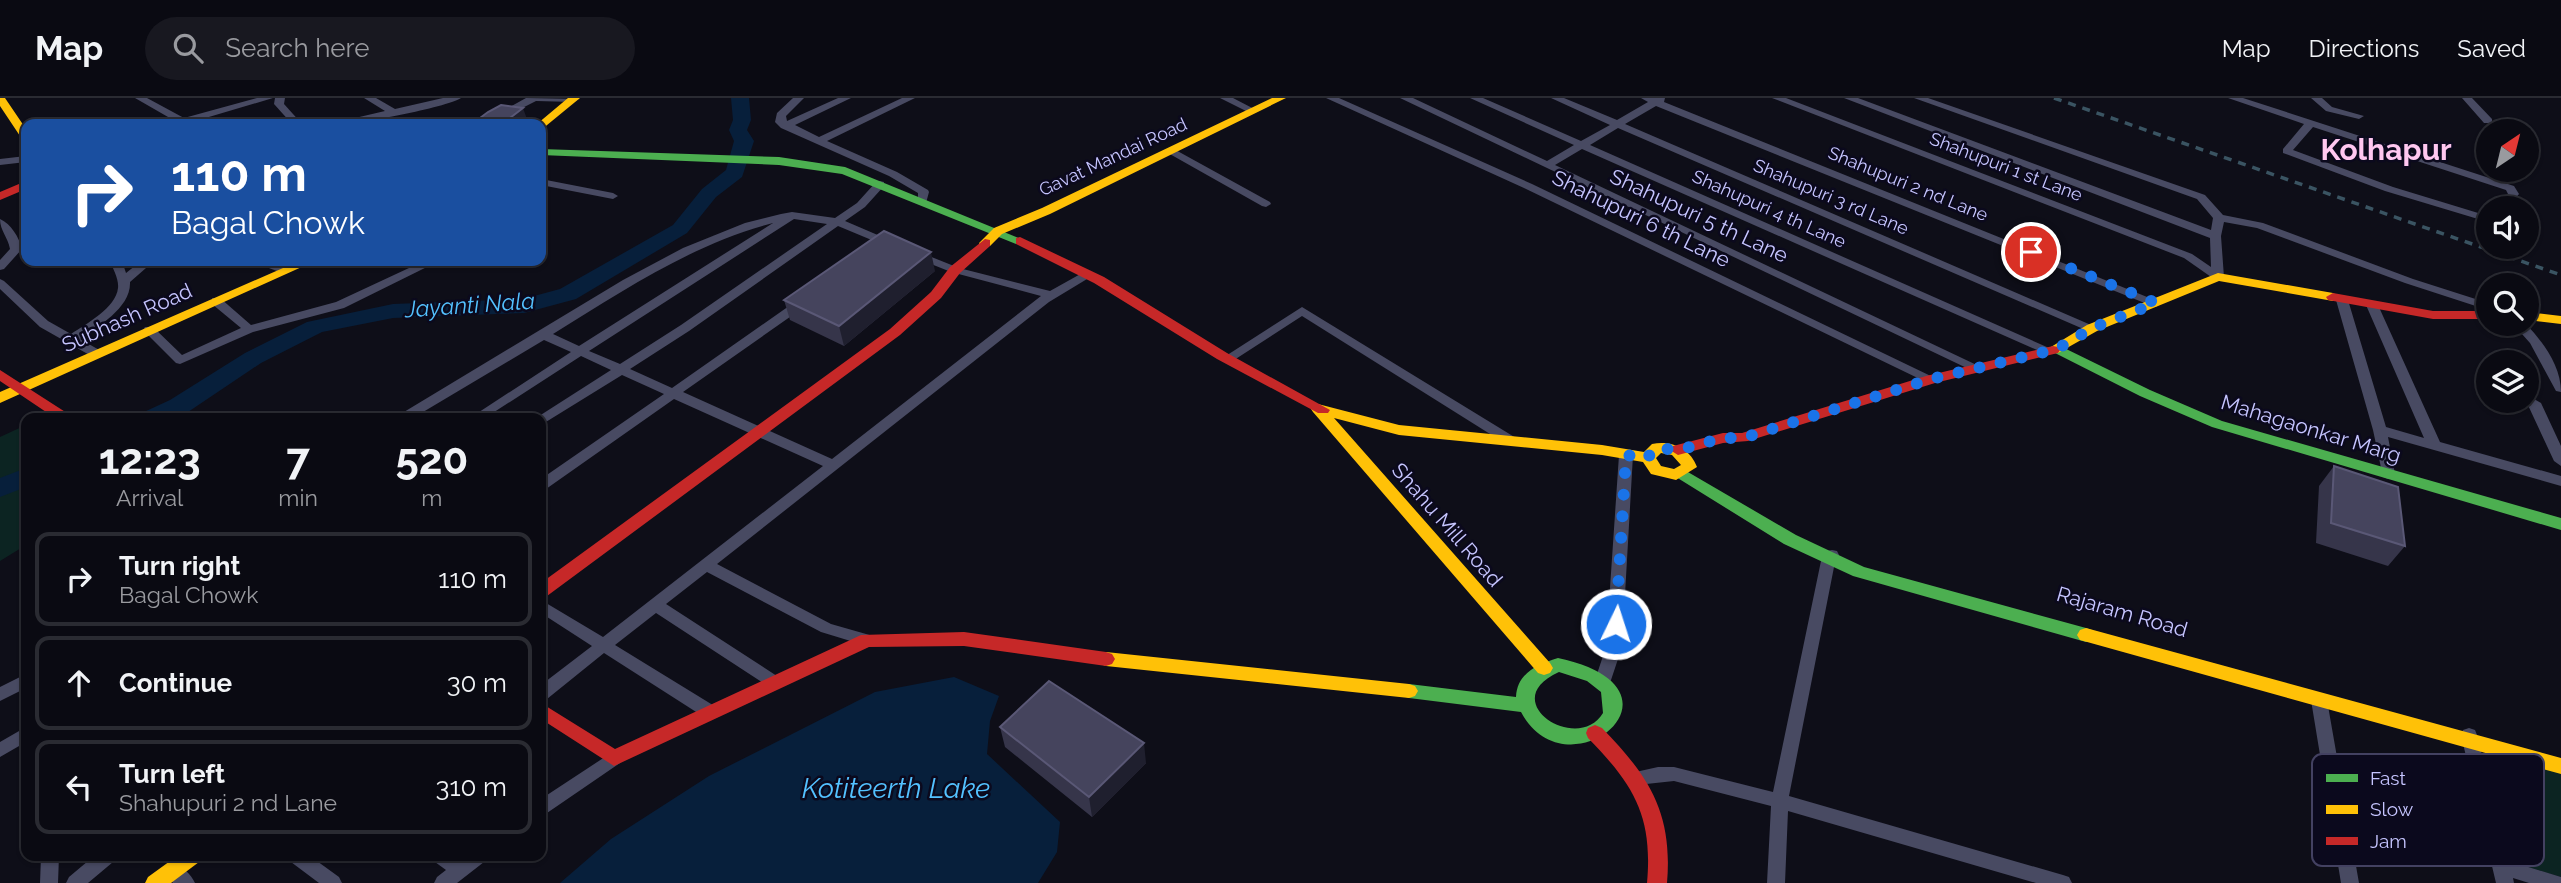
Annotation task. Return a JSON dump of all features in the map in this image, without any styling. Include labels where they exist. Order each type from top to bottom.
[{"type":"main road","points":[[0,98],[21,130]]},
{"type":"main road","name":"Gavat Mandai Road","points":[[546,588],[895,332],[936,295],[955,270],[998,231],[1280,98]]},
{"type":"main road","points":[[546,123],[574,99]]},
{"type":"main road","points":[[546,152],[779,161],[845,171],[998,231],[1088,274],[1227,359],[1318,409],[1399,430],[1602,450],[1648,458],[1657,448],[1684,463],[1723,438],[1743,438],[1931,379],[2054,350],[2092,328],[2218,277],[2433,315],[2476,314]]},
{"type":"main road","points":[[0,196],[21,187]]},
{"type":"main road","name":"Subhash Road","points":[[0,398],[297,266]]},
{"type":"main road","points":[[2539,317],[2561,320]]},
{"type":"main road","name":"Mahagaonkar Marg","points":[[2054,350],[2217,424],[2561,524]]},
{"type":"main road","points":[[0,374],[58,413]]},
{"type":"main road","name":"Shahu Mill Road","points":[[1318,409],[1544,668]]},
{"type":"main road","name":"Rajaram Road","points":[[1648,458],[1656,470],[1669,474],[1684,463],[1749,508],[1830,558],[2062,616],[2470,737],[2544,754]]},
{"type":"main road","points":[[1830,558],[1859,572],[2043,621],[2319,700],[2470,737],[2523,754]]},
{"type":"main road","points":[[546,713],[614,758],[867,640],[964,639],[1152,665],[1265,674],[1525,705]]},
{"type":"main road","points":[[1573,666],[1604,680],[1615,701],[1614,713],[1609,723],[1595,733],[1571,737],[1542,726],[1525,705],[1523,694],[1526,683],[1533,674],[1544,668],[1573,666]]},
{"type":"main road","points":[[1595,733],[1637,778],[1659,820],[1660,869],[1657,883]]},
{"type":"main road","points":[[2544,761],[2561,766]]},
{"type":"main road","points":[[155,883],[178,879],[189,861]]},
{"type":"street","points":[[140,98],[175,119]]},
{"type":"street","points":[[210,113],[223,98]]},
{"type":"street","points":[[193,119],[268,98]]},
{"type":"street","points":[[280,98],[279,104],[292,119]]},
{"type":"street","points":[[369,98],[395,113]]},
{"type":"street","points":[[366,119],[456,98]]},
{"type":"street","points":[[494,119],[535,98],[574,99]]},
{"type":"street","points":[[799,98],[779,119],[785,126],[893,174],[925,192],[922,201]]},
{"type":"street","points":[[785,126],[846,98]]},
{"type":"street","points":[[819,141],[910,98]]},
{"type":"street","points":[[1225,98],[1253,111]]},
{"type":"street","name":"Shahupuri 6 th Lane","points":[[1331,98],[1528,186],[1931,379]]},
{"type":"street","name":"Shahupuri 5 th Lane","points":[[1405,98],[1977,368]]},
{"type":"street","name":"Shahupuri 4 th Lane","points":[[1475,98],[2054,350]]},
{"type":"street","name":"Shahupuri 3 rd Lane","points":[[1556,98],[2092,328]]},
{"type":"street","name":"Shahupuri 1 st Lane","points":[[1777,98],[2188,256],[2218,277]]},
{"type":"street","points":[[1849,98],[2215,236]]},
{"type":"street","points":[[1919,98],[2201,197],[2219,218],[2259,225],[2476,303]]},
{"type":"street","points":[[2233,98],[2510,188],[2514,194],[2512,196]]},
{"type":"street","points":[[2316,98],[2329,109],[2359,116]]},
{"type":"street","points":[[2466,98],[2486,119]]},
{"type":"street","points":[[1547,165],[1655,99]]},
{"type":"street","name":"Shahupuri 2 nd Lane","points":[[1655,99],[2156,303]]},
{"type":"street","points":[[2311,123],[2287,151],[2389,188],[2476,215]]},
{"type":"street","points":[[1172,151],[1266,204]]},
{"type":"street","points":[[0,162],[21,160]]},
{"type":"street","points":[[546,183],[613,196]]},
{"type":"street","points":[[546,418],[837,222],[861,205],[880,184]]},
{"type":"street","points":[[484,413],[792,215]]},
{"type":"street","points":[[412,413],[690,249],[743,225],[792,215],[837,222],[955,270],[1051,295]]},
{"type":"street","points":[[2218,277],[2215,236],[2219,218]]},
{"type":"street","points":[[0,222],[21,247],[0,267]]},
{"type":"street","points":[[876,251],[887,243]]},
{"type":"street","points":[[71,339],[116,302],[124,292],[124,281],[118,266]]},
{"type":"street","points":[[124,281],[142,266]]},
{"type":"street","points":[[270,266],[285,271]]},
{"type":"street","points":[[149,330],[180,360],[249,329],[340,305],[422,266]]},
{"type":"street","points":[[546,690],[831,464],[1051,295],[1088,274]]},
{"type":"street","points":[[0,283],[44,324],[97,354]]},
{"type":"street","points":[[546,483],[809,298]]},
{"type":"street","points":[[2342,300],[2380,430],[2388,474]]},
{"type":"street","points":[[216,301],[249,329]]},
{"type":"street","points":[[2372,305],[2434,445]]},
{"type":"street","points":[[1227,359],[1302,311],[1512,442]]},
{"type":"street","points":[[544,335],[831,464]]},
{"type":"street","points":[[2530,336],[2561,388]]},
{"type":"street","points":[[2539,412],[2561,461]]},
{"type":"street","points":[[2380,430],[2561,481]]},
{"type":"street","points":[[1604,680],[1614,648],[1626,455]]},
{"type":"street","points":[[1776,883],[1780,800],[1830,558]]},
{"type":"street","points":[[705,564],[826,628],[867,640]]},
{"type":"street","points":[[654,604],[774,682]]},
{"type":"street","points":[[546,609],[710,712]]},
{"type":"street","points":[[0,695],[21,683]]},
{"type":"street","points":[[2319,700],[2328,754]]},
{"type":"street","points":[[0,750],[21,737]]},
{"type":"street","points":[[2470,737],[2474,754]]},
{"type":"street","points":[[546,805],[614,758]]},
{"type":"street","points":[[1637,778],[1674,774],[1780,800],[2063,883]]},
{"type":"street","points":[[49,883],[50,861]]},
{"type":"street","points":[[75,883],[101,861]]},
{"type":"street","points":[[304,861],[333,883]]},
{"type":"street","points":[[448,861],[460,869]]},
{"type":"street","points":[[443,883],[471,861]]},
{"type":"street","points":[[2504,875],[2556,883]]},
{"type":"green space","points":[[21,427],[21,548],[0,561],[0,437]]},
{"type":"green space","points":[[2482,747],[2508,754],[2484,754]]},
{"type":"green space","points":[[2544,763],[2561,768],[2561,877],[2524,866],[2544,866]]},
{"type":"water","name":"Kotiteerth Lake","points":[[954,677],[999,696],[990,721],[987,754],[1060,822],[1057,852],[1038,883],[560,883],[611,839],[709,776],[875,692]]},
{"type":"building","points":[[501,105],[523,108],[509,119],[479,119]]},
{"type":"building","points":[[884,231],[931,252],[839,326],[784,300]]},
{"type":"building","points":[[2334,466],[2398,487],[2405,546],[2331,523]]},
{"type":"building","points":[[1049,681],[1144,743],[1089,797],[1000,727]]},
{"type":"waterway","name":"Jayanti Nala","points":[[164,413],[253,358],[315,327],[393,311],[524,306],[568,294],[680,229],[709,193],[735,173],[744,141],[738,130],[742,120],[740,98]]},
{"type":"waterway","name":"Jayanti Nala","points":[[0,488],[21,479]]},
{"type":"railway","points":[[2054,98],[2561,275]]},
{"type":"traffic: fast","points":[[546,152],[779,161],[845,171],[1020,241]]},
{"type":"traffic: fast","points":[[2058,349],[2145,393],[2217,424],[2561,524]]},
{"type":"traffic: fast","points":[[1681,473],[1790,539],[1859,572],[2086,635]]},
{"type":"traffic: fast","points":[[1558,665],[1594,676],[1607,687],[1613,705],[1612,713],[1597,731],[1580,737],[1563,735],[1546,728],[1533,716],[1525,702],[1525,688],[1536,675],[1558,665]]},
{"type":"traffic: fast","points":[[1409,691],[1525,705]]},
{"type":"traffic: slow","points":[[0,98],[21,130]]},
{"type":"traffic: slow","points":[[546,123],[575,98]]},
{"type":"traffic: slow","points":[[985,243],[998,231],[1046,211],[1281,98]]},
{"type":"traffic: slow","points":[[0,398],[298,266]]},
{"type":"traffic: slow","points":[[2053,350],[2092,328],[2218,277],[2333,297]]},
{"type":"traffic: slow","points":[[2539,317],[2561,320]]},
{"type":"traffic: slow","points":[[1318,409],[1544,668]]},
{"type":"traffic: slow","points":[[1323,410],[1399,430],[1602,450],[1648,458]]},
{"type":"traffic: slow","points":[[1657,448],[1681,454],[1689,467],[1676,475],[1656,470],[1648,458],[1657,448]]},
{"type":"traffic: slow","points":[[2086,635],[2517,754]]},
{"type":"traffic: slow","points":[[1106,659],[1409,691]]},
{"type":"traffic: slow","points":[[2544,761],[2561,766]]},
{"type":"traffic: slow","points":[[155,883],[185,861]]},
{"type":"traffic: jam","points":[[0,196],[21,187]]},
{"type":"traffic: jam","points":[[1020,241],[1099,280],[1222,356],[1323,410]]},
{"type":"traffic: jam","points":[[546,588],[895,332],[936,295],[955,270],[985,243]]},
{"type":"traffic: jam","points":[[2333,297],[2433,315],[2476,315]]},
{"type":"traffic: jam","points":[[1678,450],[1723,438],[1743,438],[1931,379],[2053,350]]},
{"type":"traffic: jam","points":[[0,374],[58,413]]},
{"type":"traffic: jam","points":[[546,713],[614,758],[867,640],[964,639],[1106,659]]},
{"type":"traffic: jam","points":[[1595,733],[1626,766],[1647,800],[1658,838],[1657,883]]},
{"type":"district","name":"Kolhapur","points":[[2386,150]]},
{"type":"route","points":[[1616,624],[1626,455],[1648,458],[1657,448],[1678,450],[1723,438],[1743,438],[1931,379],[2057,349],[2092,328],[2156,303],[2031,252]]}]
